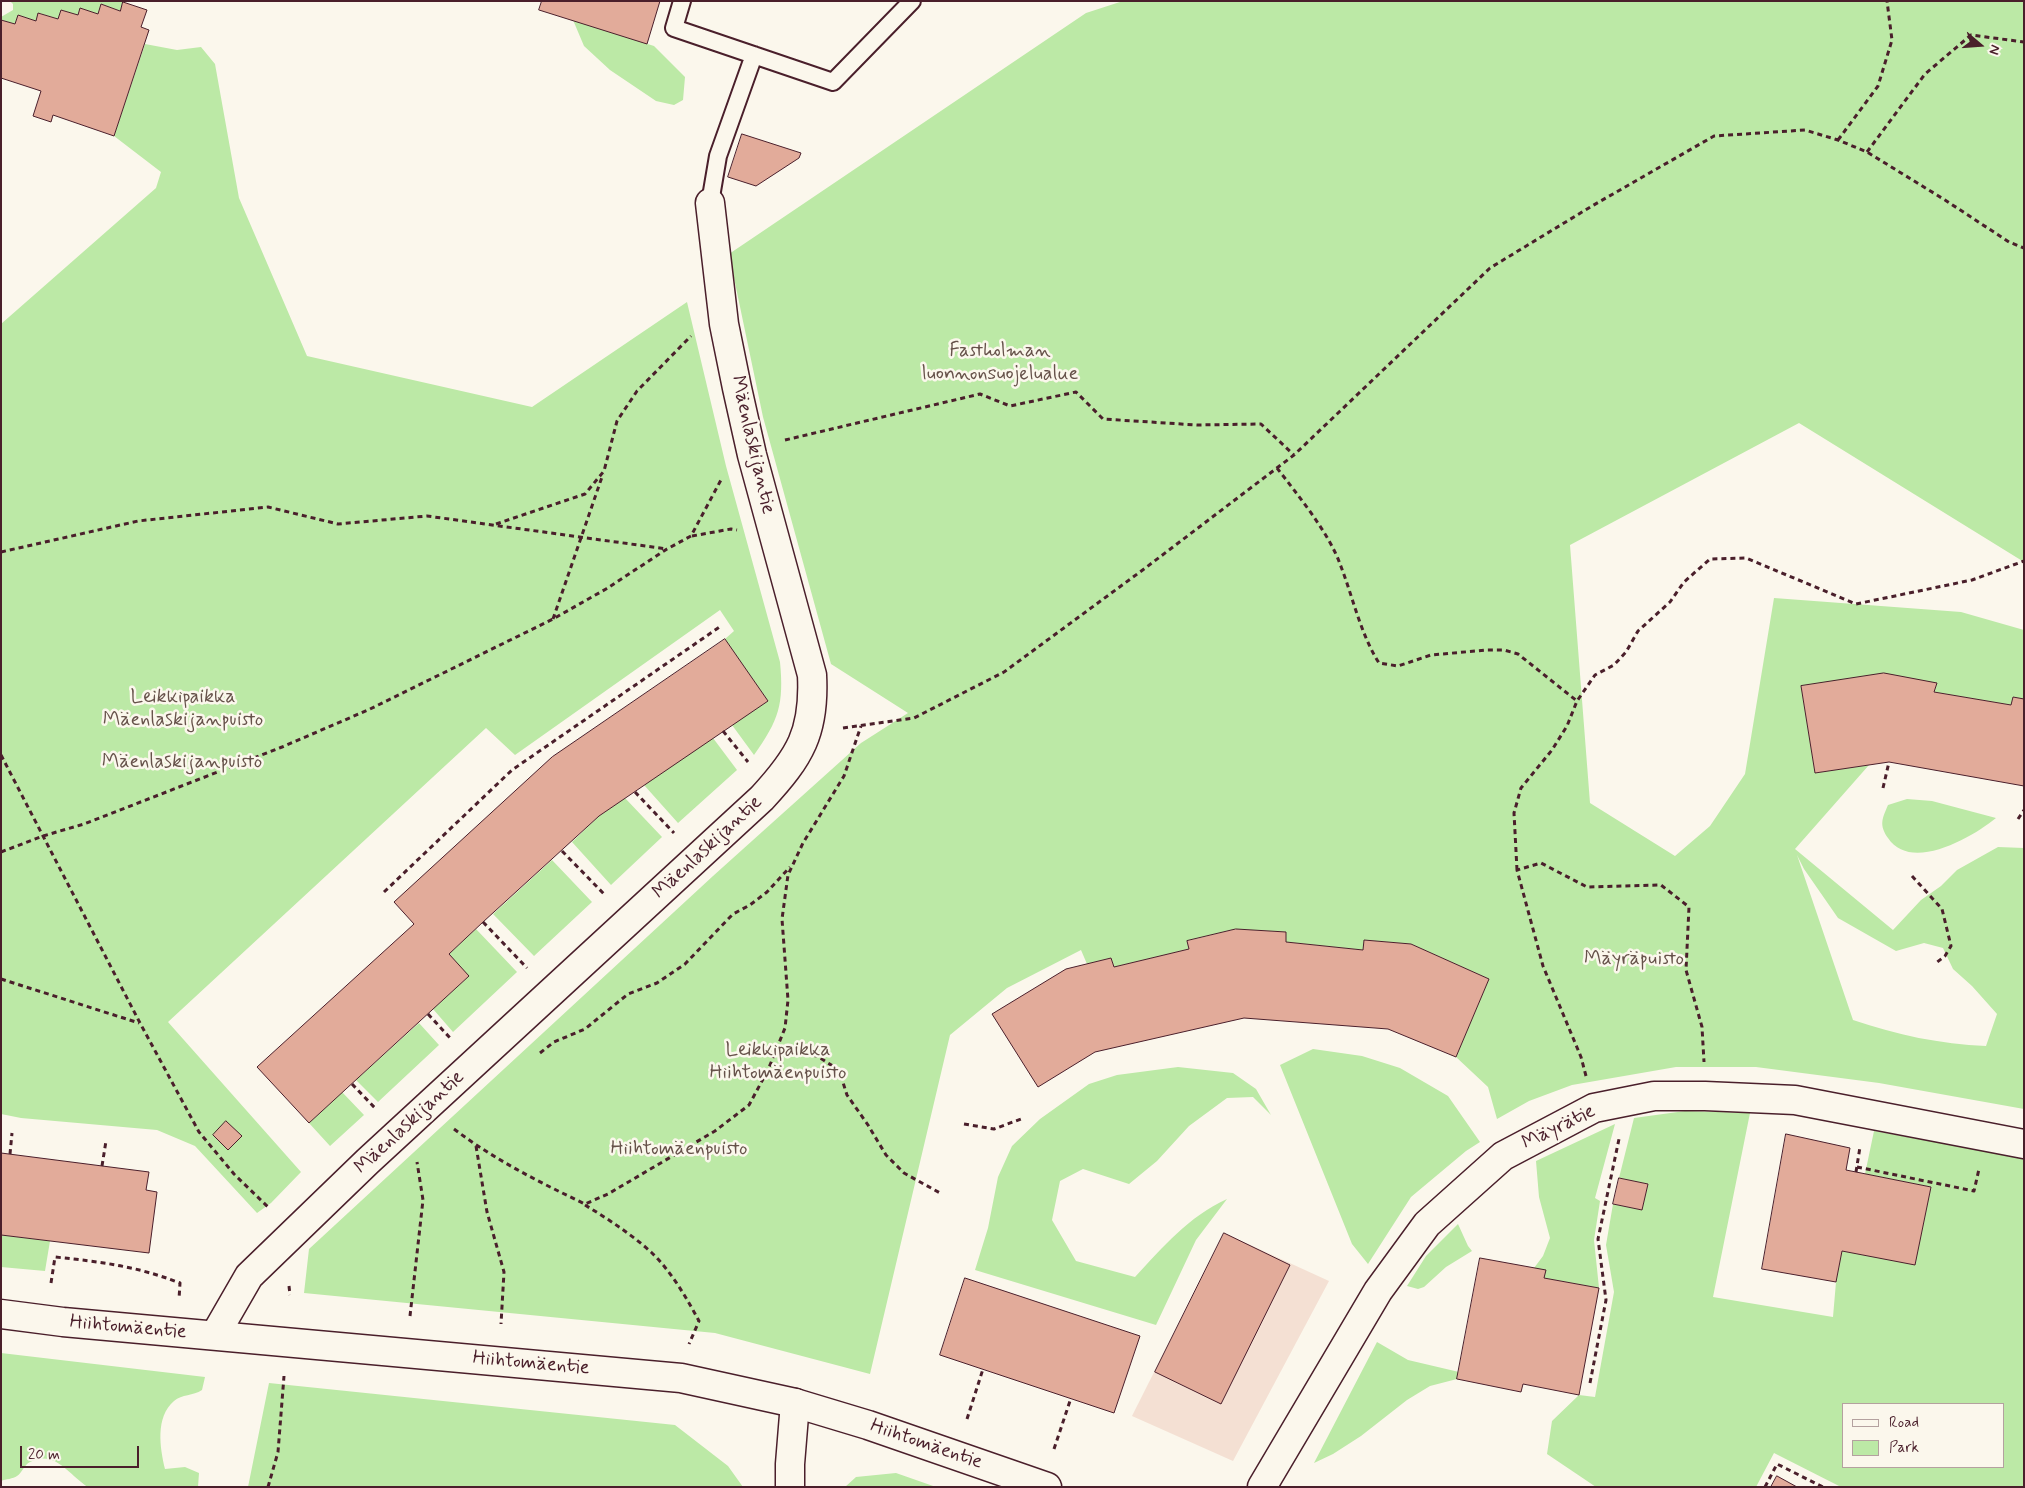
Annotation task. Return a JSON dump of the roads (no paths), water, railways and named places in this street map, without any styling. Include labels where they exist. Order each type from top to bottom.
[{"type":"street","name":"Mäenlaskijantie","points":[[215,1335],[249,1276],[411,1122],[762,798],[782,776],[797,754],[807,734],[813,700],[812,675],[752,455],[726,333],[710,203]]},
{"type":"street","name":"Mäyrätie","points":[[1262,1487],[1378,1291],[1427,1224],[1503,1156],[1594,1108],[1654,1096],[1794,1100],[2024,1144]]},
{"type":"street","name":"Hiihtomäentie","points":[[1,1314],[63,1322],[681,1378],[795,1403],[868,1425],[1047,1487]]},
{"type":"street","points":[[790,1487],[795,1403]]},
{"type":"lane","points":[[682,1],[674,28],[833,82],[912,1]]},
{"type":"lane","points":[[710,203],[718,156],[754,55]]},
{"type":"park label","name":"Fastholman luonnonsuojelualue","points":[[1000,364]]},
{"type":"park label","name":"Leikkipaikka Mäenlaskijanpuisto","points":[[183,710]]},
{"type":"park label","name":"Mäenlaskijanpuisto","points":[[182,763]]},
{"type":"park label","name":"Mäyräpuisto","points":[[1634,960]]},
{"type":"park label","name":"Leikkipaikka Hiihtomäenpuisto","points":[[778,1062]]},
{"type":"park label","name":"Hiihtomäenpuisto","points":[[679,1150]]}]
